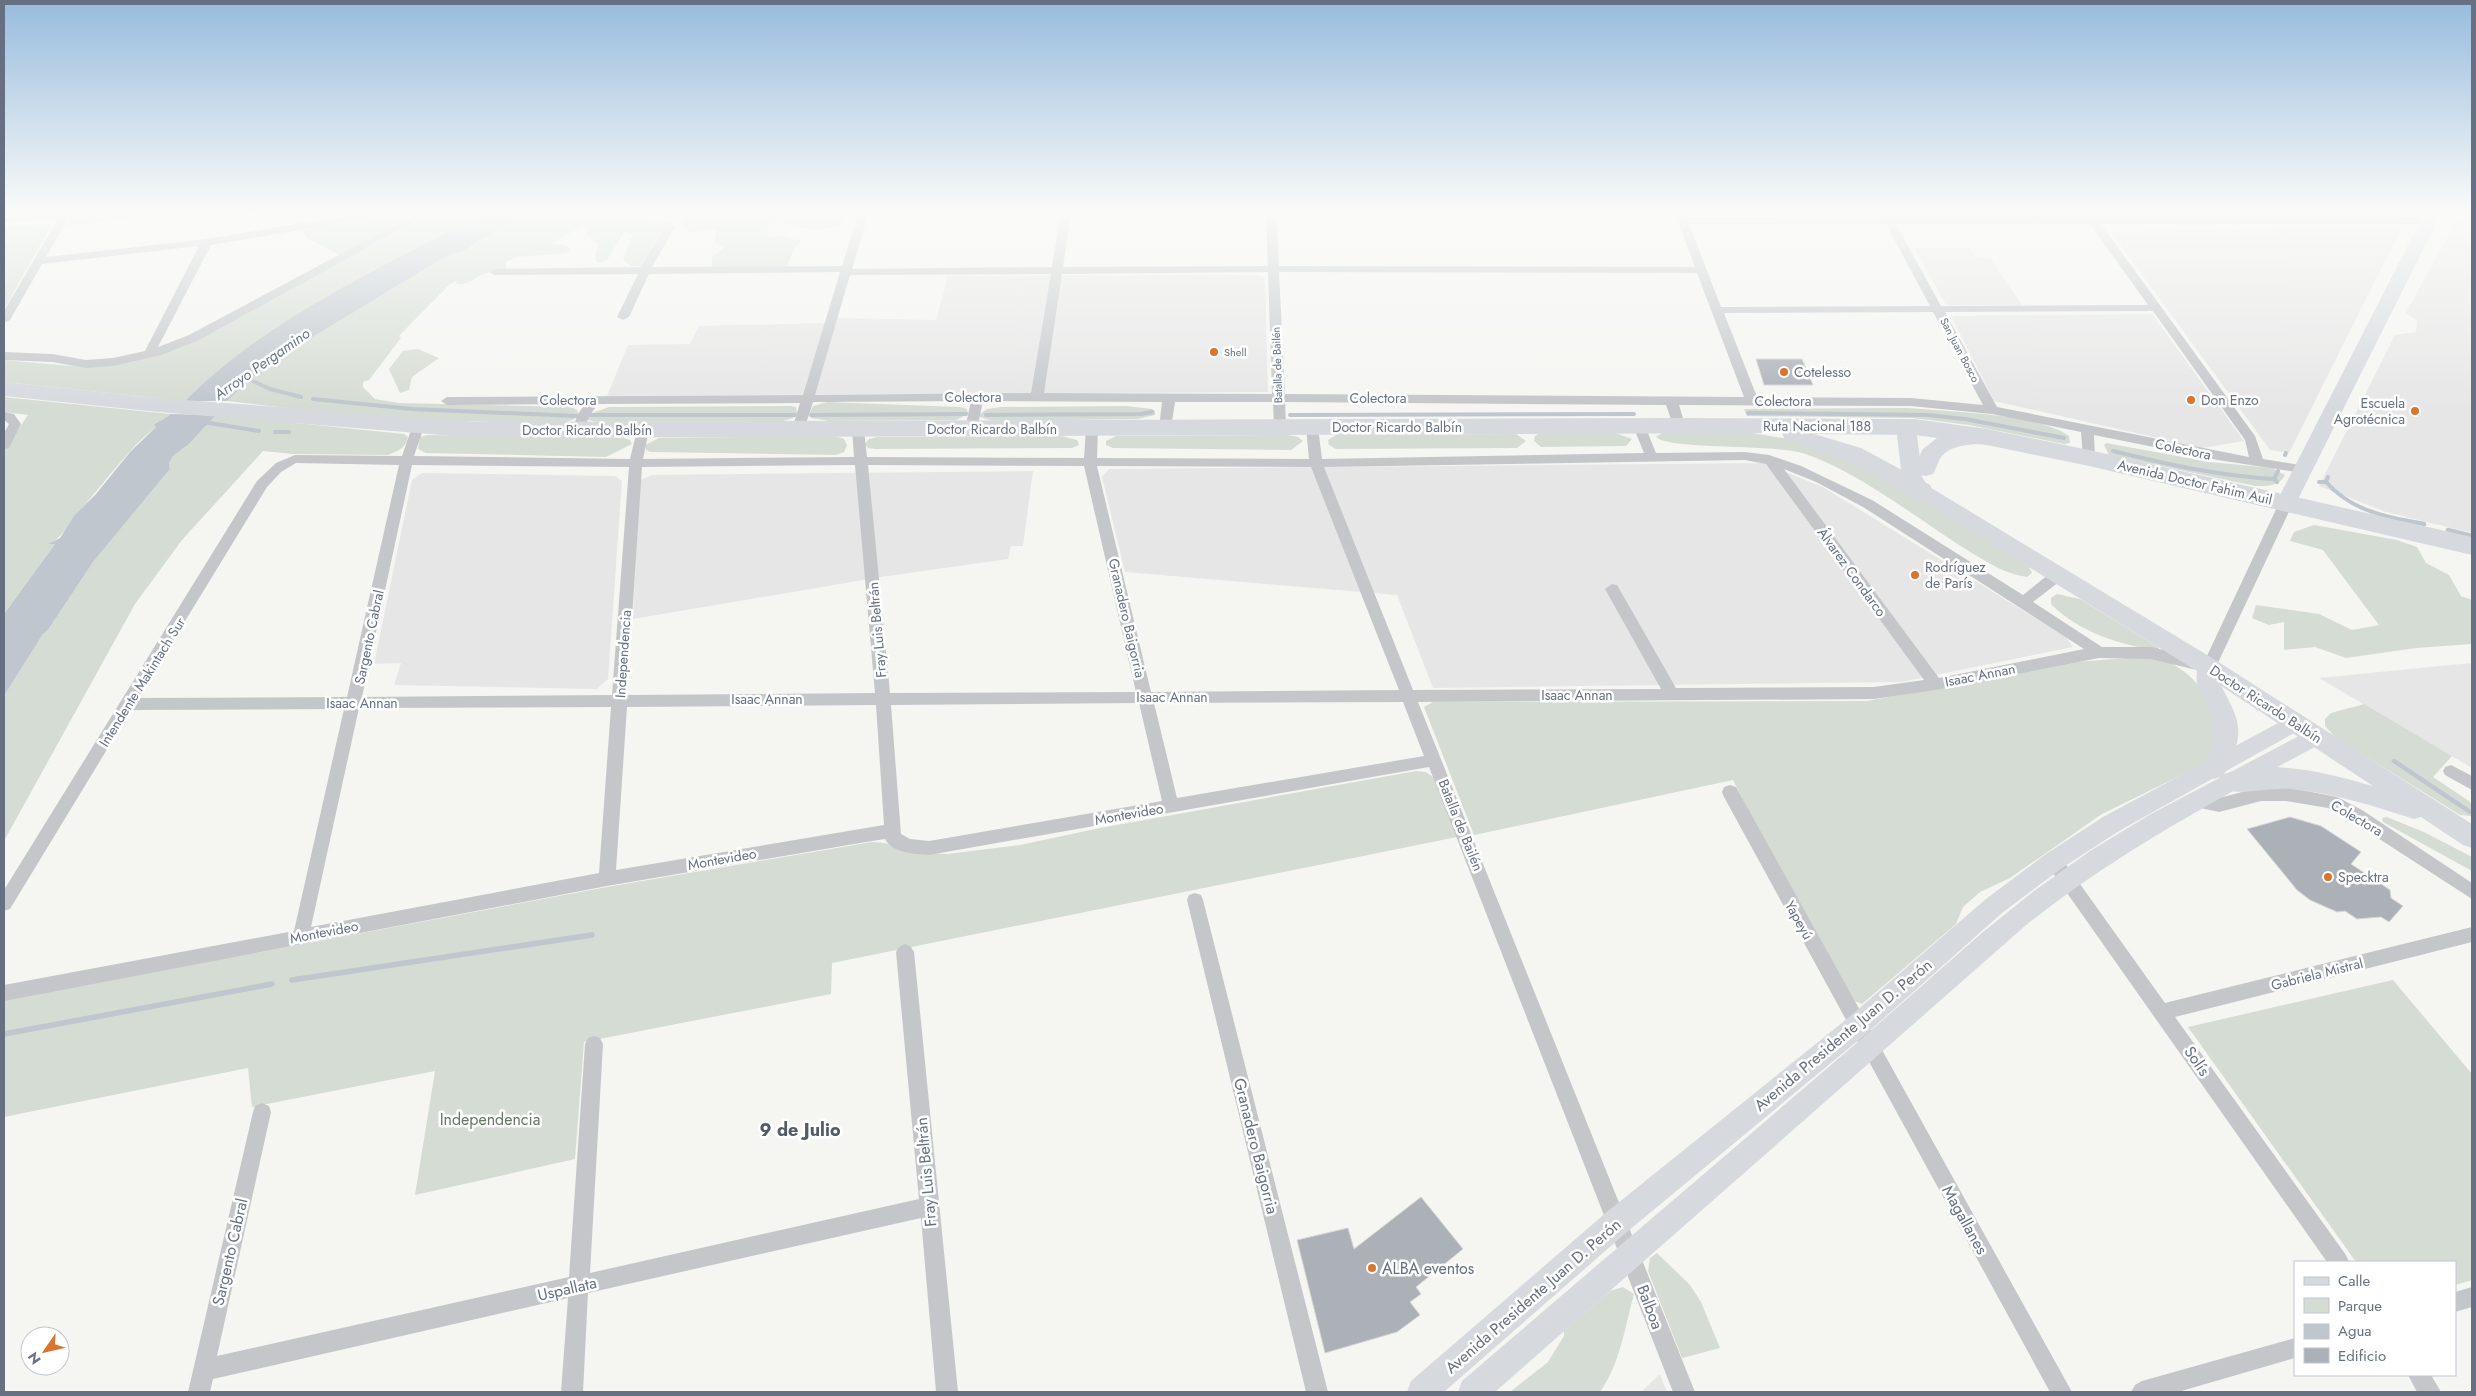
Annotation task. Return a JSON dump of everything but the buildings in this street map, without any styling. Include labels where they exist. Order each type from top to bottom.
[{"type":"highway","name":"Doctor Ricardo Balbín","points":[[4,389],[158,405],[418,427],[478,430],[1719,426]]},
{"type":"highway","name":"Ruta Nacional 188","points":[[1719,426],[1911,427]]},
{"type":"highway","points":[[1719,426],[1787,434],[1833,446],[1876,465],[1921,491]]},
{"type":"highway","name":"Avenida Doctor Fahim Auil","points":[[1911,427],[1987,437],[2088,458],[2472,546]]},
{"type":"highway","points":[[1925,468],[1932,452],[1945,441],[1987,437]]},
{"type":"main road","points":[[2286,503],[2401,277]]},
{"type":"main road","points":[[1911,427],[1912,478],[1921,491]]},
{"type":"main road","name":"Doctor Ricardo Balbín","points":[[1911,427],[1931,485],[1944,498],[2059,574]]},
{"type":"main road","name":"Doctor Ricardo Balbín","points":[[1921,491],[2209,667],[2472,836]]},
{"type":"main road","points":[[2209,667],[2207,683],[2221,708],[2227,726],[2222,776],[2312,782],[2353,790],[2442,818]]},
{"type":"main road","name":"Avenida Presidente Juan D. Perón","points":[[1422,1392],[1618,1221],[1857,1026],[1994,906],[2061,870],[2124,841],[2197,800],[2222,776],[2295,722]]},
{"type":"main road","name":"Avenida Presidente Juan D. Perón","points":[[1473,1392],[1630,1253],[1870,1048],[2004,930],[2061,870],[2111,824],[2316,736]]},
{"type":"street","points":[[4,320],[28,277]]},
{"type":"street","points":[[149,354],[189,277]]},
{"type":"street","points":[[4,356],[52,358],[86,364],[112,362],[149,354],[193,338],[306,277]]},
{"type":"street","points":[[623,317],[642,277]]},
{"type":"street","points":[[798,430],[844,277]]},
{"type":"street","points":[[1037,397],[1057,277]]},
{"type":"street","name":"Batalla de Bailén","points":[[1274,277],[1280,427]]},
{"type":"street","points":[[1706,277],[1752,401]]},
{"type":"street","name":"San Juan Bosco","points":[[1920,277],[1992,410]]},
{"type":"street","points":[[2134,277],[2251,439],[2256,461]]},
{"type":"street","points":[[1718,310],[2156,308]]},
{"type":"street","points":[[971,429],[978,397]]},
{"type":"street","name":"Colectora","points":[[447,401],[1037,397],[1911,402],[1992,410],[2218,456],[2302,469]]},
{"type":"street","points":[[1166,428],[1168,398]]},
{"type":"street","points":[[578,430],[584,414],[595,400]]},
{"type":"street","points":[[1671,400],[1679,425]]},
{"type":"street","points":[[4,445],[15,424],[7,416]]},
{"type":"street","points":[[1639,426],[1651,456]]},
{"type":"street","name":"Sargento Cabral","points":[[301,936],[407,460],[418,427]]},
{"type":"street","name":"Batalla de Bailén","points":[[1312,427],[1316,463],[1618,1221]]},
{"type":"street","points":[[2087,428],[2088,458]]},
{"type":"street","name":"Fray Luis Beltrán","points":[[858,429],[883,699],[892,831]]},
{"type":"street","name":"Granadero Baigorria","points":[[1092,429],[1090,462],[1171,807]]},
{"type":"street","name":"Independencia","points":[[607,879],[636,463],[643,430]]},
{"type":"street","points":[[407,460],[636,463],[862,461],[1316,463],[1651,456],[1745,456],[1769,459],[1821,478],[1857,497],[2024,602],[2099,652]]},
{"type":"street","name":"Intendente Makintach Sur","points":[[4,904],[270,473],[283,463],[295,459],[407,460]]},
{"type":"street","name":"Álvarez Condarco","points":[[1769,459],[1935,684]]},
{"type":"street","points":[[2209,667],[2286,503]]},
{"type":"street","points":[[2024,602],[2059,574]]},
{"type":"street","points":[[1612,588],[1672,695]]},
{"type":"street","name":"Isaac Annan","points":[[129,704],[1874,694],[2099,652],[2151,653],[2209,667]]},
{"type":"street","name":"Montevideo","points":[[4,993],[607,879],[892,831],[892,838],[908,846],[929,848],[1435,760]]},
{"type":"street","points":[[2451,771],[2472,784]]},
{"type":"street","name":"Yapeyú","points":[[1730,792],[1870,1048]]},
{"type":"street","name":"Colectora","points":[[2197,800],[2219,805],[2261,794],[2286,794],[2331,802],[2356,815],[2472,892]]},
{"type":"street","name":"Solís","points":[[2061,870],[2338,1261]]},
{"type":"street","name":"Granadero Baigorria","points":[[1195,900],[1317,1392]]},
{"type":"street","name":"Gabriela Mistral","points":[[2162,1012],[2472,934]]},
{"type":"street","name":"Fray Luis Beltrán","points":[[905,952],[947,1392]]},
{"type":"street","points":[[572,1392],[594,1044]]},
{"type":"street","name":"Magallanes","points":[[1870,1048],[2061,1392]]},
{"type":"street","name":"Sargento Cabral","points":[[199,1392],[262,1112]]},
{"type":"street","name":"Uspallata","points":[[204,1370],[929,1206]]},
{"type":"street","name":"Balboa","points":[[1618,1221],[1684,1392]]},
{"type":"street","points":[[2456,1302],[2472,1297]]},
{"type":"street","points":[[2142,1392],[2294,1348]]},
{"type":"street","points":[[2419,1376],[2430,1392]]},
{"type":"shaded area","points":[[948,277],[1262,277],[1265,279],[1268,392],[607,396],[628,345],[690,344],[699,326],[834,323],[836,318],[936,320]]},
{"type":"shaded area","points":[[1930,277],[2003,277],[2022,305],[1946,305]]},
{"type":"shaded area","points":[[2144,277],[2377,277],[2289,453],[2270,450]]},
{"type":"shaded area","name":"Escuela Agrotécnica","points":[[2426,277],[2472,277],[2472,533],[2386,512],[2319,486],[2395,335],[2416,332],[2417,320],[2406,313]]},
{"type":"shaded area","points":[[2152,314],[2244,441],[2202,448],[1994,401],[1951,316]]},
{"type":"shaded area","points":[[1763,463],[1823,487],[2066,637],[2073,647],[1901,682],[1433,688],[1397,595],[1125,572],[1102,477],[1109,469]]},
{"type":"shaded area","points":[[1033,471],[1023,546],[1011,546],[1008,559],[881,577],[633,619],[640,480],[653,475]]},
{"type":"shaded area","points":[[422,473],[615,476],[622,481],[608,679],[597,689],[394,685],[401,663],[374,664],[412,480]]},
{"type":"shaded area","points":[[2472,663],[2472,768],[2319,678],[2419,668]]},
{"type":"shaded area","points":[[1660,1374],[1667,1392],[1641,1392]]},
{"type":"green space","points":[[4,277],[22,277],[10,299],[4,309]]},
{"type":"green space","points":[[312,277],[361,277],[289,319],[251,345],[185,401],[4,382],[4,360],[71,366],[100,366],[202,336]]},
{"type":"green space","points":[[411,277],[479,277],[467,283],[456,284],[457,281],[450,284],[399,336],[401,338],[369,380],[363,382],[363,387],[375,399],[399,403],[571,407],[577,410],[579,415],[568,422],[539,424],[426,420],[227,401],[265,366]]},
{"type":"green space","points":[[418,349],[439,358],[412,377],[409,390],[400,393],[389,369],[403,351]]},
{"type":"green space","points":[[4,397],[170,414],[167,418],[155,423],[156,427],[125,457],[62,533],[51,543],[55,544],[4,614],[4,450],[28,415],[4,412]]},
{"type":"green space","points":[[827,402],[960,407],[967,409],[968,414],[956,420],[829,421],[811,418],[810,412],[813,406]]},
{"type":"green space","points":[[1126,406],[1152,409],[1155,411],[1155,415],[1137,419],[993,421],[980,417],[980,414],[987,409],[1001,407]]},
{"type":"green space","points":[[609,407],[796,407],[797,413],[793,418],[783,421],[598,422],[588,420],[587,415]]},
{"type":"green space","points":[[1908,408],[1992,415],[2036,422],[2055,428],[2069,436],[2070,443],[2064,444],[1969,425],[1913,418],[1747,416],[1744,409]]},
{"type":"green space","points":[[216,415],[404,434],[408,437],[403,446],[388,455],[293,454],[263,451],[182,540],[135,604],[4,841],[4,696],[43,634],[48,630],[93,562],[170,469],[169,464],[173,456],[189,444]]},
{"type":"green space","points":[[1540,433],[1615,433],[1632,439],[1626,446],[1541,447],[1534,441],[1535,436]]},
{"type":"green space","points":[[1662,433],[1752,433],[1806,442],[1853,458],[2017,559],[2029,567],[2032,573],[2027,577],[2017,575],[1990,564],[1861,480],[1821,460],[1787,450],[1680,444],[1656,437]]},
{"type":"green space","points":[[1516,434],[1526,441],[1517,448],[1336,449],[1329,445],[1328,440],[1336,435]]},
{"type":"green space","points":[[428,435],[624,438],[630,440],[632,444],[606,457],[426,453],[418,449],[420,437]]},
{"type":"green space","points":[[1288,435],[1298,437],[1303,441],[1291,450],[1113,448],[1106,445],[1106,441],[1116,436]]},
{"type":"green space","points":[[835,436],[844,439],[847,445],[844,452],[836,455],[650,452],[646,450],[645,445],[659,438]]},
{"type":"green space","points":[[1061,436],[1077,440],[1079,445],[1072,448],[875,449],[868,448],[865,444],[869,439],[877,437]]},
{"type":"green space","points":[[2106,443],[2210,462],[2272,468],[2285,475],[2276,484],[2255,486],[2109,455],[2104,445]]},
{"type":"green space","points":[[2314,525],[2397,540],[2417,547],[2426,563],[2449,575],[2461,596],[2472,600],[2472,644],[2416,648],[2346,658],[2315,647],[2284,650],[2284,622],[2269,625],[2252,618],[2256,605],[2319,614],[2352,630],[2379,625],[2323,550],[2290,541],[2294,532]]},
{"type":"green space","points":[[2057,594],[2080,599],[2158,647],[2160,651],[2116,641],[2074,623],[2051,604],[2051,598]]},
{"type":"green space","points":[[2149,657],[2162,659],[2183,671],[2201,688],[2213,709],[2217,720],[2218,732],[2212,753],[2204,764],[2102,814],[2010,878],[1980,892],[1963,907],[1956,924],[1862,1004],[1842,996],[1733,780],[1474,835],[1424,707],[1433,702],[1867,701],[2075,662]]},
{"type":"green space","points":[[2364,704],[2452,756],[2433,777],[2469,801],[2472,805],[2472,816],[2460,815],[2335,737],[2325,726],[2325,719],[2331,713]]},
{"type":"green space","points":[[1416,771],[1426,772],[1433,777],[1457,837],[832,963],[831,994],[584,1042],[575,1159],[415,1195],[435,1071],[252,1107],[248,1068],[4,1117],[4,1000],[607,887],[872,842],[885,843],[913,852],[947,854],[1020,845],[1100,828]]},
{"type":"green space","points":[[2387,817],[2426,833],[2472,857],[2472,871],[2383,822],[2382,818]]},
{"type":"green space","points":[[2393,980],[2472,1074],[2472,1280],[2456,1285],[2456,1261],[2355,1261],[2188,1027]]},
{"type":"green space","points":[[1657,1253],[1690,1285],[1701,1302],[1720,1348],[1682,1358],[1648,1271],[1650,1258]]},
{"type":"green space","points":[[1623,1287],[1634,1294],[1617,1357],[1600,1392],[1510,1392],[1548,1362],[1564,1336],[1564,1331],[1610,1291]]},
{"type":"water","name":"Arroyo Pergamino","points":[[361,277],[411,277],[265,366],[227,401],[185,401],[251,345],[289,319]]},
{"type":"water","points":[[170,414],[216,415],[189,444],[173,456],[169,464],[170,469],[93,562],[48,630],[43,634],[4,696],[4,614],[55,544],[48,544],[60,538],[74,516],[96,494],[130,452],[156,427],[154,425],[156,423]]},
{"type":"waterway","name":"Arroyo Pergamino","points":[[246,378],[270,389],[301,397]]},
{"type":"waterway","points":[[313,399],[412,409],[576,416]]},
{"type":"waterway","points":[[986,415],[1140,414],[1152,412]]},
{"type":"waterway","points":[[1748,413],[1927,415],[1965,419],[2064,438]]},
{"type":"waterway","points":[[811,415],[966,414]]},
{"type":"waterway","points":[[1290,415],[1634,414]]},
{"type":"waterway","points":[[590,415],[795,415]]},
{"type":"waterway","points":[[203,422],[259,431]]},
{"type":"waterway","points":[[275,432],[289,432]]},
{"type":"waterway","points":[[2113,451],[2193,469],[2274,479]]},
{"type":"waterway","points":[[2274,479],[2278,471]]},
{"type":"waterway","points":[[2326,482],[2328,477]]},
{"type":"waterway","points":[[2274,479],[2277,482]]},
{"type":"waterway","points":[[2319,482],[2326,482]]},
{"type":"waterway","points":[[2326,482],[2353,504],[2374,513],[2408,521]]},
{"type":"waterway","points":[[2402,520],[2424,524]]},
{"type":"waterway","points":[[2448,530],[2472,536]]},
{"type":"waterway","points":[[2394,761],[2470,812]]},
{"type":"waterway","points":[[292,980],[592,935]]},
{"type":"waterway","points":[[4,1034],[272,984]]},
{"type":"place","name":"Shell","points":[[1214,352]]},
{"type":"place","name":"Cotelesso","points":[[1784,372]]},
{"type":"place","name":"Don Enzo","points":[[2191,400]]},
{"type":"place","name":"Escuela Agrotécnica","points":[[2415,411]]},
{"type":"place","name":"Rodríguez de París","points":[[1915,575]]},
{"type":"place","name":"Specktra","points":[[2328,877]]},
{"type":"place","name":"ALBA eventos","points":[[1372,1268]]},
{"type":"district","name":"9 de Julio","points":[[800,1130]]}]
